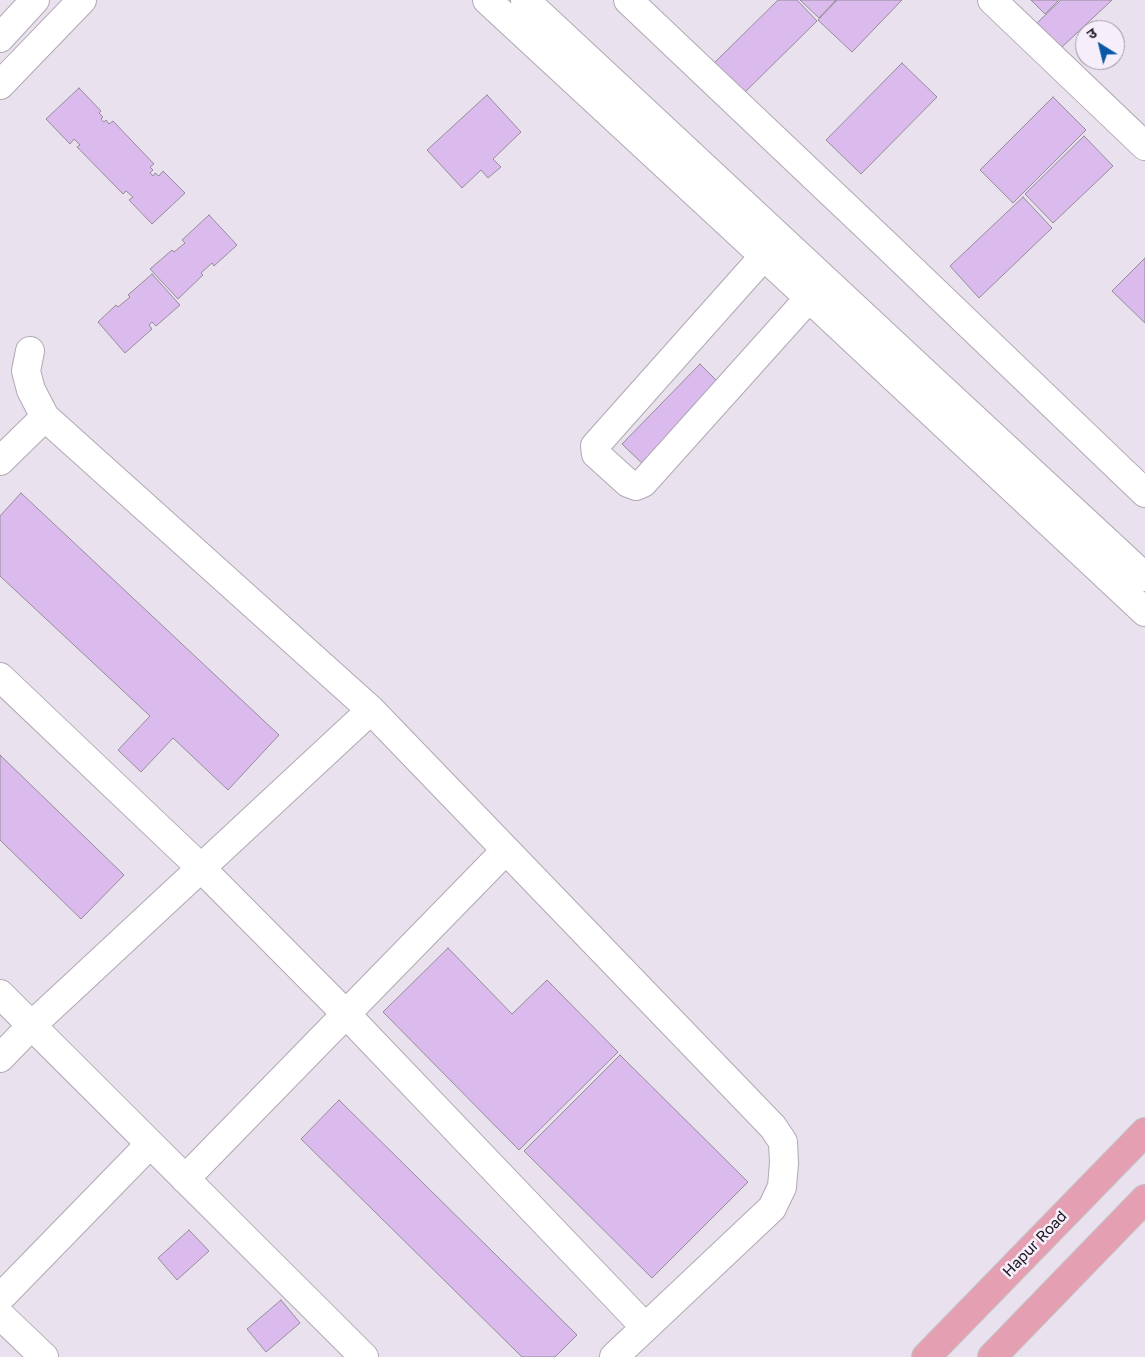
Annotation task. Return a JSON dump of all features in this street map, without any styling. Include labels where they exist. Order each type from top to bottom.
[{"type":"main road","name":"Hapur Road","points":[[926,1357],[1145,1132]]},
{"type":"main road","points":[[992,1357],[1144,1200]]},
{"type":"street","points":[[0,38],[36,0]]},
{"type":"street","points":[[0,85],[82,0]]},
{"type":"street","points":[[487,0],[1145,612]]},
{"type":"street","points":[[525,0],[1145,577]]},
{"type":"street","points":[[628,0],[1145,493]]},
{"type":"street","points":[[992,0],[1145,146]]},
{"type":"street","points":[[764,256],[595,446],[596,454],[628,483],[636,486],[643,483],[809,298]]},
{"type":"street","points":[[30,351],[26,371],[31,390],[44,417],[371,710],[772,1127],[783,1142],[782,1187],[772,1208],[614,1357]]},
{"type":"street","points":[[0,461],[44,417]]},
{"type":"street","points":[[0,677],[201,868],[346,1014],[645,1327]]},
{"type":"street","points":[[0,1058],[371,710]]},
{"type":"street","points":[[185,1179],[506,850]]},
{"type":"street","points":[[0,994],[364,1357]]},
{"type":"street","points":[[0,1298],[150,1144]]},
{"type":"street","points":[[0,1315],[44,1357]]},
{"type":"building","points":[[778,0],[797,0],[817,21],[739,98],[709,68]]},
{"type":"building","points":[[800,0],[836,0],[819,18]]},
{"type":"building","points":[[837,0],[902,0],[852,52],[818,20]]},
{"type":"building","points":[[1031,0],[1059,0],[1045,14]]},
{"type":"building","points":[[1061,0],[1112,0],[1091,20],[1075,20],[1075,35],[1061,48],[1037,23]]},
{"type":"building","points":[[902,63],[937,97],[861,174],[826,140]]},
{"type":"building","points":[[79,88],[101,111],[99,113],[103,117],[101,119],[104,122],[106,120],[109,124],[113,121],[154,164],[150,167],[153,170],[150,173],[153,176],[155,173],[159,176],[163,171],[185,193],[152,224],[129,200],[133,197],[126,191],[123,194],[77,147],[80,145],[74,139],[70,144],[46,119]]},
{"type":"building","points":[[487,95],[521,132],[493,159],[501,167],[488,178],[481,170],[462,188],[427,150]]},
{"type":"building","points":[[1053,97],[1086,130],[1013,203],[980,170]]},
{"type":"building","points":[[1084,136],[1113,166],[1053,223],[1025,194]]},
{"type":"building","points":[[1023,197],[1052,228],[979,298],[950,266]]},
{"type":"building","points":[[209,215],[237,245],[214,266],[212,263],[201,273],[203,275],[178,299],[150,269],[172,250],[174,252],[185,243],[182,240]]},
{"type":"building","points":[[1145,258],[1145,323],[1112,291]]},
{"type":"building","points":[[152,274],[180,305],[156,326],[152,322],[149,325],[152,329],[125,353],[98,322],[116,305],[118,307],[130,297],[128,295]]},
{"type":"building","points":[[700,364],[726,390],[648,469],[622,444]]},
{"type":"building","points":[[21,493],[279,735],[228,790],[173,738],[141,772],[118,750],[150,716],[0,576],[0,516]]},
{"type":"building","points":[[0,755],[124,875],[81,919],[0,840]]},
{"type":"building","points":[[448,948],[512,1014],[547,980],[618,1052],[519,1150],[383,1012]]},
{"type":"building","points":[[620,1055],[748,1182],[652,1278],[524,1151]]},
{"type":"building","points":[[339,1100],[577,1335],[555,1357],[522,1357],[301,1139]]},
{"type":"building","points":[[189,1230],[209,1251],[177,1280],[158,1258]]},
{"type":"building","points":[[281,1300],[300,1323],[266,1352],[247,1329]]}]
